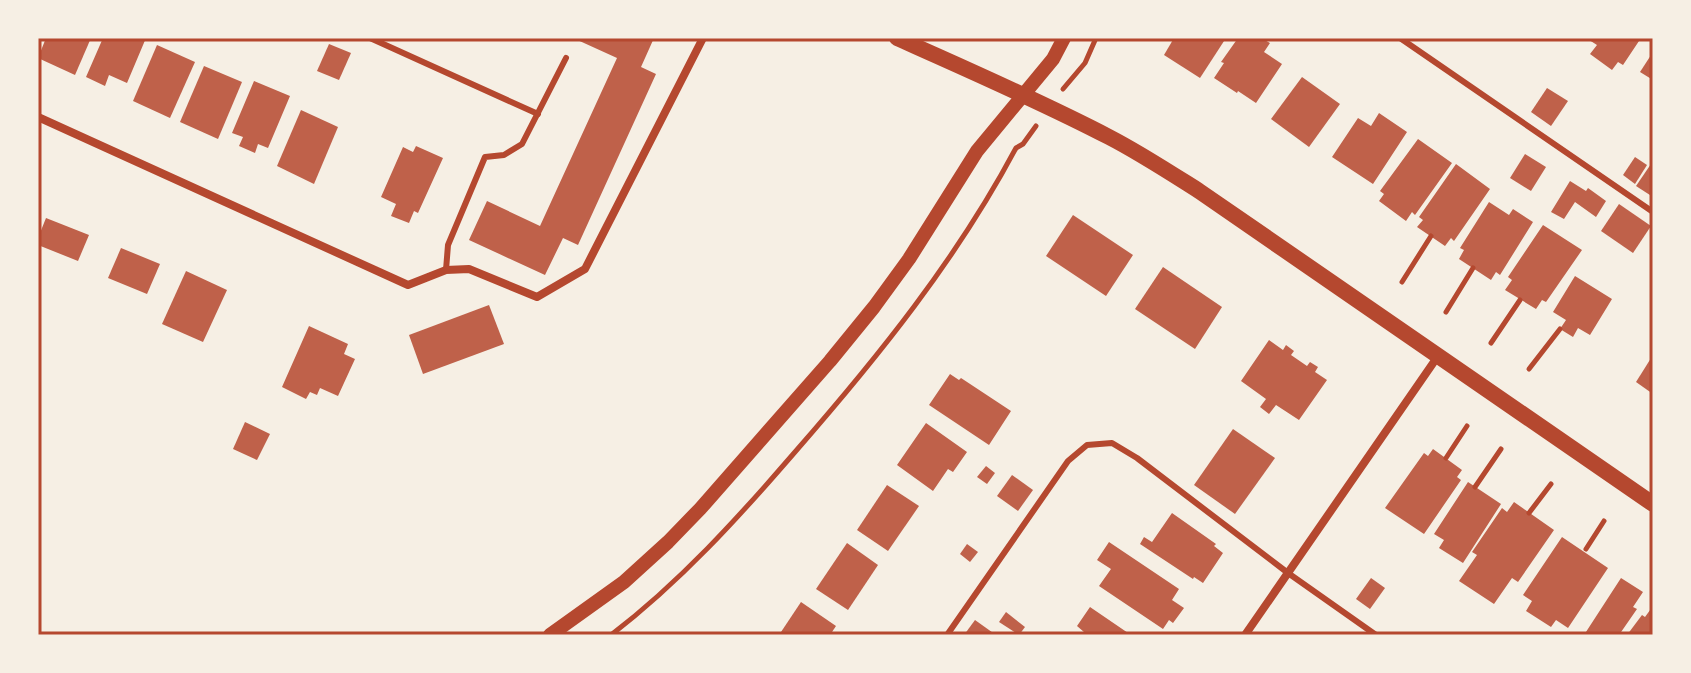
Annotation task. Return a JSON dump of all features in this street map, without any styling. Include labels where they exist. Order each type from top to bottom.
[{"type":"main road","points":[[897,38],[1023,95],[1143,155],[1653,504]]},
{"type":"street","points":[[38,117],[408,285],[446,270],[469,269],[537,297],[585,269],[703,38]]},
{"type":"street","points":[[550,635],[624,582],[668,542],[830,361],[909,259],[977,151],[1053,59],[1064,38]]},
{"type":"street","points":[[1245,635],[1438,355]]},
{"type":"lane","points":[[370,38],[538,114]]},
{"type":"lane","points":[[1400,38],[1653,212]]},
{"type":"lane","points":[[446,270],[448,245],[485,157],[504,155],[522,144],[566,58]]},
{"type":"lane","points":[[947,635],[1068,461],[1087,445],[1112,443],[1137,458],[1288,573],[1376,635]]},
{"type":"path","points":[[1402,282],[1431,236]]},
{"type":"path","points":[[1446,312],[1473,268]]},
{"type":"path","points":[[1491,343],[1520,300]]},
{"type":"path","points":[[1529,369],[1560,329]]},
{"type":"path","points":[[1446,458],[1467,426]]},
{"type":"path","points":[[1475,487],[1501,449]]},
{"type":"path","points":[[1529,513],[1551,484]]},
{"type":"path","points":[[1586,549],[1604,521]]},
{"type":"building","points":[[46,38],[91,38],[75,75],[38,58]]},
{"type":"building","points":[[103,38],[146,38],[127,83],[109,75],[105,86],[86,77]]},
{"type":"building","points":[[573,38],[654,38],[641,67],[656,74],[578,245],[563,238],[545,275],[469,240],[487,201],[540,226],[617,58]]},
{"type":"building","points":[[1174,38],[1226,38],[1200,78],[1164,55]]},
{"type":"building","points":[[1238,38],[1250,41],[1261,38],[1270,43],[1264,52],[1282,64],[1256,103],[1214,78]]},
{"type":"building","points":[[1586,38],[1641,38],[1623,65],[1618,62],[1612,70],[1590,54],[1597,45]]},
{"type":"building","points":[[329,44],[351,53],[339,80],[317,71]]},
{"type":"building","points":[[157,45],[195,62],[170,118],[133,101]]},
{"type":"building","points":[[1653,52],[1653,80],[1640,72]]},
{"type":"building","points":[[204,66],[242,82],[218,139],[180,122]]},
{"type":"building","points":[[1302,77],[1340,104],[1309,147],[1271,119]]},
{"type":"building","points":[[254,81],[290,96],[268,148],[258,144],[255,153],[239,146],[243,137],[232,133]]},
{"type":"building","points":[[1547,88],[1568,101],[1551,126],[1531,112]]},
{"type":"building","points":[[301,110],[338,127],[314,184],[277,166]]},
{"type":"building","points":[[1379,113],[1407,132],[1373,184],[1332,157],[1358,118],[1371,126]]},
{"type":"building","points":[[1418,139],[1452,163],[1415,215],[1412,212],[1406,221],[1379,201],[1384,194],[1380,191]]},
{"type":"building","points":[[416,146],[443,158],[418,213],[414,211],[409,223],[391,216],[396,204],[381,197],[403,147],[413,152]]},
{"type":"building","points":[[1525,154],[1546,167],[1531,191],[1510,178]]},
{"type":"building","points":[[1635,157],[1647,165],[1635,184],[1623,175]]},
{"type":"building","points":[[1653,161],[1653,197],[1636,186]]},
{"type":"building","points":[[1456,164],[1490,189],[1454,241],[1451,238],[1445,246],[1417,227],[1423,220],[1419,217]]},
{"type":"building","points":[[1570,181],[1586,191],[1588,188],[1606,201],[1596,217],[1575,202],[1564,219],[1551,212]]},
{"type":"building","points":[[1489,202],[1509,215],[1513,209],[1533,222],[1500,275],[1496,272],[1491,280],[1459,259],[1464,250],[1460,248]]},
{"type":"building","points":[[1619,204],[1651,226],[1633,253],[1601,231]]},
{"type":"building","points":[[1073,215],[1133,255],[1106,296],[1046,256]]},
{"type":"building","points":[[46,218],[89,235],[78,261],[38,245]]},
{"type":"building","points":[[1543,225],[1582,250],[1546,302],[1542,300],[1536,309],[1505,290],[1512,280],[1508,277]]},
{"type":"building","points":[[121,248],[160,264],[147,294],[108,278]]},
{"type":"building","points":[[1163,267],[1222,307],[1195,349],[1135,309]]},
{"type":"building","points":[[186,271],[227,290],[203,342],[162,324]]},
{"type":"building","points":[[1575,276],[1612,299],[1590,335],[1578,328],[1573,337],[1560,329],[1566,320],[1553,312]]},
{"type":"building","points":[[489,305],[504,344],[423,374],[409,335]]},
{"type":"building","points":[[309,326],[348,344],[344,354],[355,359],[338,396],[320,388],[317,395],[310,392],[306,399],[282,387]]},
{"type":"building","points":[[1269,340],[1283,350],[1286,345],[1294,351],[1291,355],[1307,366],[1310,362],[1318,367],[1315,372],[1327,380],[1299,420],[1276,405],[1269,414],[1260,407],[1266,399],[1241,381]]},
{"type":"building","points":[[1653,355],[1653,394],[1636,382]]},
{"type":"building","points":[[950,374],[1011,411],[989,445],[929,405]]},
{"type":"building","points":[[245,422],[270,434],[257,460],[233,449]]},
{"type":"building","points":[[926,423],[967,452],[953,472],[948,469],[933,491],[897,465]]},
{"type":"building","points":[[1233,429],[1275,458],[1235,514],[1194,485]]},
{"type":"building","points":[[1433,449],[1462,470],[1457,477],[1461,480],[1424,534],[1385,508],[1424,453],[1428,456]]},
{"type":"building","points":[[986,466],[995,473],[987,484],[977,477]]},
{"type":"building","points":[[1012,475],[1033,490],[1018,511],[997,496]]},
{"type":"building","points":[[1468,482],[1501,504],[1463,563],[1439,548],[1444,540],[1434,534]]},
{"type":"building","points":[[887,485],[919,506],[888,551],[857,530]]},
{"type":"building","points":[[1514,502],[1554,530],[1518,582],[1512,578],[1494,604],[1459,581],[1477,555],[1472,552],[1502,508],[1507,512]]},
{"type":"building","points":[[1172,513],[1216,544],[1214,546],[1223,553],[1203,583],[1140,544],[1144,537],[1152,542]]},
{"type":"building","points":[[1562,537],[1608,568],[1568,628],[1556,620],[1551,627],[1526,611],[1532,601],[1523,595]]},
{"type":"building","points":[[1109,542],[1179,589],[1172,600],[1184,608],[1173,623],[1169,620],[1163,629],[1099,586],[1111,569],[1097,560]]},
{"type":"building","points":[[847,543],[878,565],[848,610],[816,589]]},
{"type":"building","points":[[967,544],[978,552],[970,562],[960,554]]},
{"type":"building","points":[[1371,578],[1385,588],[1370,609],[1356,599]]},
{"type":"building","points":[[1621,578],[1643,592],[1633,607],[1637,609],[1619,635],[1584,635]]},
{"type":"building","points":[[801,602],[836,626],[830,635],[779,635]]},
{"type":"building","points":[[1653,606],[1653,635],[1627,635],[1642,615],[1645,617]]},
{"type":"building","points":[[1090,607],[1131,635],[1082,635],[1084,632],[1077,626]]},
{"type":"building","points":[[1006,612],[1025,627],[1019,635],[999,622]]},
{"type":"building","points":[[975,620],[996,635],[964,635]]}]
